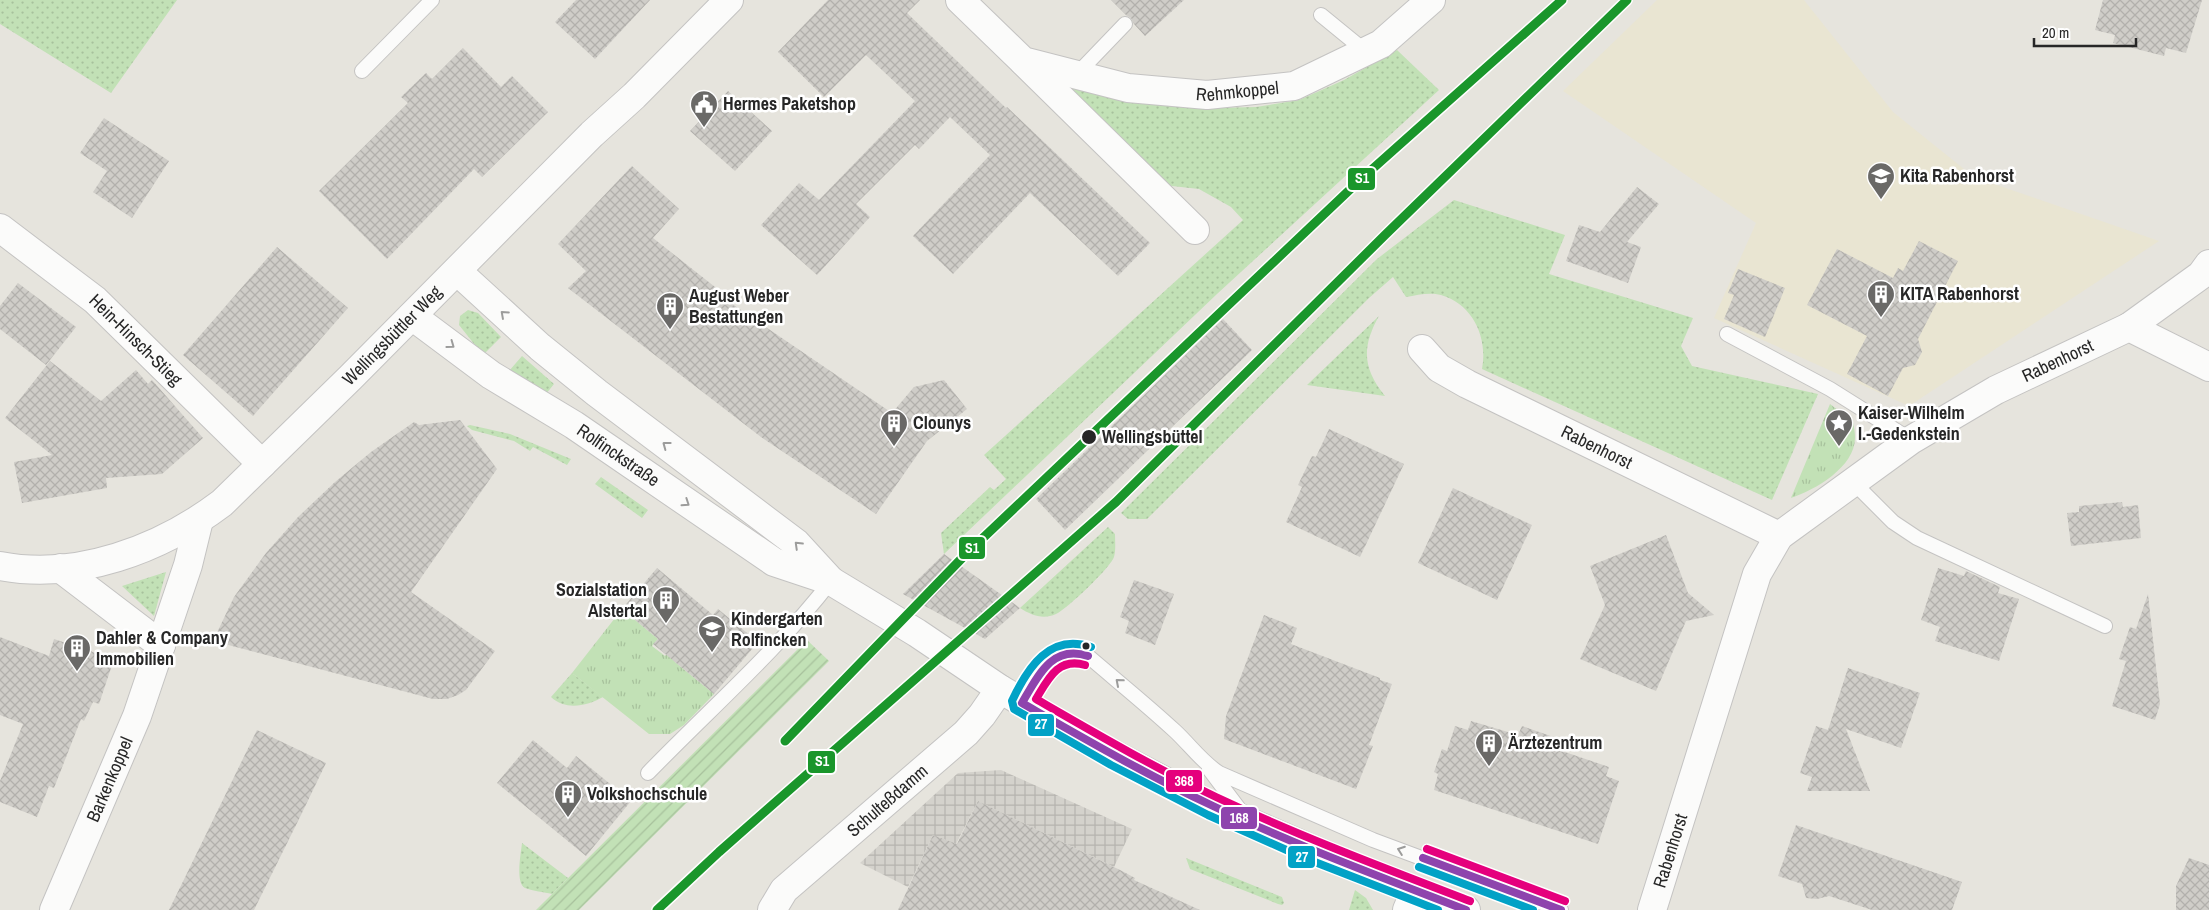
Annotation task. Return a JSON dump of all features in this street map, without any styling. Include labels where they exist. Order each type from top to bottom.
[{"type":"street","name":"Wellingsbüttler Weg","points":[[0,566],[34,569],[60,568],[97,562],[134,552],[168,538],[199,520],[222,503],[729,0]]},
{"type":"street","name":"Rehmkoppel","points":[[960,0],[1195,230]]},
{"type":"street","name":"Rehmkoppel","points":[[1023,61],[1128,88],[1207,95],[1294,86],[1380,44],[1430,0]]},
{"type":"street","name":"Hein-Hinsch-Stieg","points":[[0,228],[95,300],[262,464]]},
{"type":"street","name":"Rabenhorst","points":[[1652,910],[1757,574],[1779,536],[1911,440],[1996,390],[2129,327],[2201,275],[2209,264]]},
{"type":"street","name":"Rolfinckstraße","points":[[456,271],[540,347],[597,393],[796,543],[831,581]]},
{"type":"street","name":"Rolfinckstraße","points":[[412,316],[491,375],[574,425],[774,562],[831,581],[917,633],[1011,696],[1124,761],[1212,806],[1411,900],[1466,910]]},
{"type":"street","points":[[2129,327],[2209,367]]},
{"type":"street","name":"Rabenhorst","points":[[1422,348],[1439,368],[1467,384],[1779,536]]},
{"type":"street","name":"Barkenkoppel","points":[[54,910],[137,716],[188,565],[199,520]]},
{"type":"street","points":[[60,568],[161,645]]},
{"type":"street","name":"Schulteßdamm","points":[[772,910],[784,890],[966,732],[982,715],[1011,696]]},
{"type":"lane","points":[[362,71],[432,0]]},
{"type":"lane","points":[[1321,15],[1365,51]]},
{"type":"lane","points":[[1076,75],[1125,24]]},
{"type":"lane","points":[[1727,334],[1830,389],[1911,440]]},
{"type":"lane","points":[[1853,482],[1893,522],[1917,538],[2105,626]]},
{"type":"lane","points":[[648,773],[812,606],[831,581]]},
{"type":"lane","points":[[1011,696],[1060,654],[1070,651],[1080,652],[1088,656],[1170,726],[1203,761],[1238,808],[1254,825]]},
{"type":"lane","points":[[1203,761],[1219,773],[1373,840],[1561,910]]},
{"type":"shaded area","name":"Kita Rabenhorst","points":[[1657,0],[1804,0],[1893,112],[1974,177],[2159,241],[1909,406],[1714,318],[1756,223],[1563,91]]},
{"type":"shaded area","points":[[1001,770],[1132,829],[1114,867],[978,801],[956,844],[933,835],[908,887],[860,863],[958,773]]},
{"type":"green space","points":[[0,0],[177,0],[111,93],[0,24]]},
{"type":"green space","points":[[1397,50],[1439,90],[1217,294],[944,554],[941,533],[990,487],[994,490],[1006,479],[984,455],[1243,220],[1231,207],[1199,189],[1163,185],[1069,93],[1073,89],[1169,106],[1256,107],[1299,100],[1344,80]]},
{"type":"green space","points":[[1454,200],[1565,235],[1549,274],[1693,318],[1681,346],[1692,366],[1818,394],[1772,500],[1482,369],[1483,346],[1476,324],[1470,314],[1452,299],[1441,295],[1424,294],[1406,297],[1393,277],[1369,298],[1147,519],[1128,519],[1121,513],[1377,259]]},
{"type":"green space","points":[[468,310],[478,313],[501,337],[483,355],[459,325],[460,316]]},
{"type":"green space","points":[[1379,316],[1373,327],[1367,347],[1367,357],[1372,376],[1385,396],[1307,385]]},
{"type":"green space","points":[[522,356],[554,384],[546,394],[509,371]]},
{"type":"green space","points":[[1830,404],[1853,422],[1855,438],[1853,449],[1841,468],[1832,476],[1811,489],[1791,498]]},
{"type":"green space","points":[[470,425],[510,434],[571,459],[567,465],[533,447],[530,451],[514,441],[472,430],[467,426]]},
{"type":"green space","points":[[601,477],[648,510],[642,518],[595,484]]},
{"type":"green space","points":[[1108,527],[1115,534],[1114,557],[1097,578],[1062,611],[1046,617],[1028,613],[1020,608]]},
{"type":"green space","points":[[166,572],[154,616],[122,586]]},
{"type":"green space","points":[[622,609],[658,639],[652,646],[665,656],[671,649],[675,662],[714,694],[684,725],[670,734],[649,734],[572,673]]},
{"type":"green space","points":[[807,640],[829,661],[579,910],[536,910]]},
{"type":"green space","points":[[572,673],[603,697],[583,705],[570,706],[551,697]]},
{"type":"green space","points":[[522,843],[568,878],[552,894],[528,889],[522,885],[519,867]]},
{"type":"green space","points":[[1186,858],[1282,897],[1284,903],[1282,905],[1278,904],[1190,869]]},
{"type":"green space","points":[[1355,890],[1366,898],[1373,910],[1349,910]]},
{"type":"building","points":[[576,0],[650,0],[595,59],[555,22]]},
{"type":"building","points":[[828,0],[920,0],[907,13],[1150,243],[1118,276],[1030,193],[953,274],[913,236],[990,155],[950,117],[919,149],[915,145],[856,204],[870,217],[817,275],[761,225],[799,183],[819,200],[915,101],[866,55],[824,97],[778,52]]},
{"type":"building","points":[[1111,0],[1184,0],[1145,36],[1131,18]]},
{"type":"building","points":[[2103,0],[2202,0],[2186,53],[2166,48],[2164,56],[2113,43],[2115,35],[2095,30]]},
{"type":"building","points":[[463,48],[501,87],[512,76],[548,112],[482,177],[474,169],[387,259],[319,191],[408,103],[401,97],[426,73],[432,79]]},
{"type":"building","points":[[728,91],[772,131],[735,171],[690,131]]},
{"type":"building","points":[[104,118],[169,161],[132,218],[93,192],[107,171],[80,153]]},
{"type":"building","points":[[632,166],[679,209],[653,238],[734,302],[732,304],[892,413],[914,387],[944,380],[967,409],[927,441],[876,514],[761,437],[568,288],[586,271],[558,244]]},
{"type":"building","points":[[1637,187],[1659,204],[1627,242],[1641,247],[1628,283],[1566,261],[1579,225],[1600,232]]},
{"type":"building","name":"KITA Rabenhorst","points":[[1919,241],[1958,261],[1918,339],[1922,352],[1915,365],[1903,368],[1888,396],[1847,374],[1867,336],[1807,305],[1837,249],[1893,278],[1898,268],[1903,271]]},
{"type":"building","points":[[277,247],[348,308],[253,416],[183,355]]},
{"type":"building","points":[[1738,269],[1785,288],[1765,337],[1724,319],[1734,295],[1728,293]]},
{"type":"building","points":[[18,283],[76,327],[46,365],[0,329],[0,306]]},
{"type":"building","points":[[1223,319],[1252,350],[1065,530],[1036,499]]},
{"type":"building","points":[[50,361],[101,401],[136,370],[148,384],[152,380],[203,438],[162,474],[106,478],[107,488],[22,503],[14,462],[52,455],[5,418]]},
{"type":"building","points":[[460,420],[497,469],[411,592],[495,651],[466,690],[447,699],[433,699],[213,641],[234,597],[266,553],[298,517],[335,482],[371,452],[414,422],[419,425]]},
{"type":"building","points":[[1329,429],[1404,464],[1360,557],[1286,522],[1302,487],[1298,485],[1312,456],[1316,457]]},
{"type":"building","points":[[1453,488],[1532,525],[1497,600],[1418,563]]},
{"type":"building","points":[[2122,502],[2123,507],[2138,505],[2141,538],[2071,546],[2067,513],[2079,512],[2079,506]]},
{"type":"building","points":[[1666,535],[1688,593],[1714,615],[1686,621],[1656,691],[1580,659],[1605,605],[1590,566]]},
{"type":"building","points":[[944,554],[1020,608],[985,639],[903,594]]},
{"type":"building","points":[[657,568],[713,615],[718,609],[758,642],[714,694],[653,644],[658,639],[622,609]]},
{"type":"building","points":[[1938,568],[1964,576],[1966,571],[2000,587],[1998,593],[2019,599],[1999,661],[1935,641],[1940,627],[1921,620]]},
{"type":"building","points":[[1134,580],[1174,594],[1155,645],[1125,633],[1129,621],[1120,617]]},
{"type":"building","points":[[2148,594],[2160,704],[2155,720],[2112,706],[2126,661],[2119,659],[2130,627],[2136,629]]},
{"type":"building","points":[[1264,615],[1297,628],[1291,644],[1392,684],[1369,745],[1373,746],[1356,789],[1224,739],[1226,716]]},
{"type":"building","points":[[0,637],[49,656],[54,639],[114,659],[99,704],[93,702],[84,721],[81,719],[54,788],[49,786],[37,817],[0,802],[0,781],[23,724],[0,715]]},
{"type":"building","points":[[1848,668],[1920,693],[1901,748],[1846,729],[1870,791],[1807,791],[1812,777],[1800,773],[1816,726],[1828,730]]},
{"type":"building","points":[[1471,721],[1518,735],[1522,726],[1565,741],[1562,751],[1609,767],[1606,776],[1619,781],[1598,844],[1434,790],[1438,774],[1434,772],[1442,749],[1447,751],[1455,726],[1468,730]]},
{"type":"building","points":[[257,730],[326,763],[301,815],[254,910],[169,910]]},
{"type":"building","name":"Volkshochschule","points":[[533,740],[567,768],[576,756],[631,801],[586,856],[497,783]]},
{"type":"building","points":[[978,801],[1122,871],[1135,878],[1134,880],[1200,910],[898,910],[933,835],[957,844]]},
{"type":"building","points":[[1796,825],[1962,882],[1952,910],[1872,910],[1829,896],[1817,899],[1806,898],[1802,884],[1778,876]]},
{"type":"building","points":[[2189,858],[2209,865],[2209,910],[2176,910],[2176,886]]},
{"type":"transit line","name":"S1","points":[[785,741],[965,555],[1360,180],[1562,0]]},
{"type":"transit line","name":"S1","points":[[657,910],[719,852],[1116,502],[1385,235],[1627,0]]},
{"type":"transit line","name":"27","points":[[1091,647],[1076,644],[1064,645],[1052,649],[1042,656],[1033,665],[1018,688],[1012,701],[1014,709],[1111,765],[1208,815],[1302,857],[1438,910]]},
{"type":"transit line","name":"168","points":[[1022,703],[1040,673],[1056,658],[1065,654],[1075,653],[1088,656]]},
{"type":"transit line","name":"368","points":[[1085,665],[1076,663],[1061,667],[1050,677],[1036,699],[1148,762],[1216,797],[1310,838],[1470,901]]},
{"type":"transit line","name":"168","points":[[1022,703],[1140,769],[1213,806],[1370,873],[1466,910]]},
{"type":"transit line","name":"368","points":[[1427,849],[1565,901]]},
{"type":"transit line","name":"168","points":[[1423,858],[1561,910]]},
{"type":"transit line","name":"27","points":[[1419,867],[1533,910]]},
{"type":"place","name":"Hermes Paketshop","points":[[704,128]]},
{"type":"place","name":"Kita Rabenhorst","points":[[1881,200]]},
{"type":"place","name":"KITA Rabenhorst","points":[[1881,318]]},
{"type":"place","name":"August Weber Bestattungen","points":[[670,330]]},
{"type":"place","name":"Wellingsbüttel","points":[[1089,437]]},
{"type":"place","name":"Clounys","points":[[894,447]]},
{"type":"place","name":"Kaiser-Wilhelm I.-Gedenkstein","points":[[1839,447]]},
{"type":"place","name":"Sozialstation Alstertal","points":[[666,624]]},
{"type":"place","name":"Kindergarten Rolfincken","points":[[712,653]]},
{"type":"place","name":"Dahler & Company Immobilien","points":[[77,672]]},
{"type":"place","name":"Ärztezentrum","points":[[1489,767]]},
{"type":"place","name":"Volkshochschule","points":[[568,818]]}]
